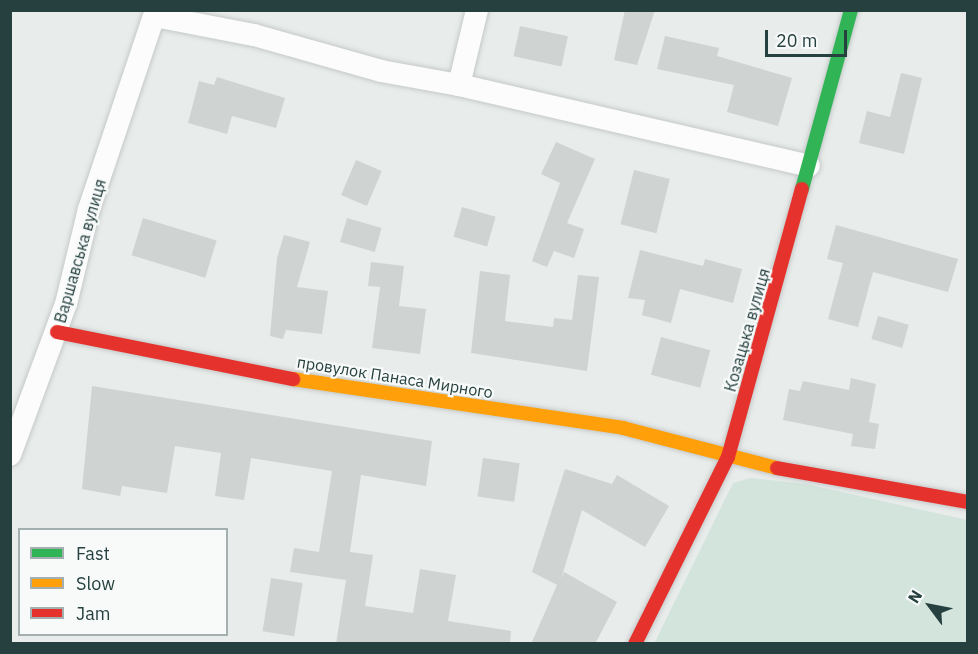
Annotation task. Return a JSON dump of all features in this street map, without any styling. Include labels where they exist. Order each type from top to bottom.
[{"type":"street","points":[[459,85],[477,10]]},
{"type":"street","name":"Козацька вулиця","points":[[634,644],[728,457],[851,10]]},
{"type":"street","points":[[155,13],[254,35],[388,73],[459,85],[808,166]]},
{"type":"street","name":"Варшавська вулиця","points":[[10,455],[57,332],[89,209],[155,13]]},
{"type":"street","name":"провулок Панаса Мирного","points":[[57,332],[314,383],[623,428],[728,457],[968,502]]},
{"type":"shaded area","points":[[751,478],[806,484],[967,520],[967,643],[654,644],[733,483]]},
{"type":"building","points":[[625,10],[655,10],[637,65],[614,60]]},
{"type":"building","points":[[520,26],[568,36],[561,67],[514,56]]},
{"type":"building","points":[[665,36],[719,48],[717,56],[792,78],[778,126],[727,112],[734,85],[657,69]]},
{"type":"building","points":[[901,73],[922,78],[904,154],[859,143],[867,111],[890,117]]},
{"type":"building","points":[[217,77],[285,98],[276,128],[232,116],[227,134],[188,123],[199,81],[214,85]]},
{"type":"building","points":[[556,142],[595,159],[567,223],[584,229],[574,258],[554,251],[547,267],[532,261],[560,183],[541,174]]},
{"type":"building","points":[[356,160],[382,171],[367,206],[341,195]]},
{"type":"building","points":[[634,170],[670,179],[656,233],[620,224]]},
{"type":"building","points":[[462,207],[496,217],[487,246],[453,237]]},
{"type":"building","points":[[143,218],[217,241],[205,278],[132,255]]},
{"type":"building","points":[[347,218],[382,228],[375,252],[340,242]]},
{"type":"building","points":[[836,225],[958,259],[948,292],[873,272],[858,327],[828,319],[843,263],[827,259]]},
{"type":"building","points":[[284,235],[310,242],[297,287],[328,291],[322,334],[286,330],[283,339],[270,336],[277,258]]},
{"type":"building","points":[[640,250],[703,266],[705,259],[742,269],[733,303],[680,289],[671,323],[642,315],[645,300],[628,298]]},
{"type":"building","points":[[371,262],[404,266],[399,306],[426,309],[420,354],[372,348],[380,287],[368,286]]},
{"type":"building","points":[[480,271],[510,275],[505,321],[553,327],[554,318],[572,320],[578,275],[599,277],[587,371],[471,353]]},
{"type":"building","points":[[878,316],[909,325],[902,348],[871,339]]},
{"type":"building","points":[[661,337],[710,350],[700,388],[651,375]]},
{"type":"building","points":[[851,378],[876,384],[869,422],[879,424],[875,449],[851,446],[853,434],[783,420],[789,389],[800,391],[803,381],[849,390]]},
{"type":"building","points":[[92,386],[432,441],[426,486],[361,475],[350,552],[373,555],[365,606],[413,613],[420,569],[456,575],[448,621],[511,631],[510,644],[336,644],[346,580],[290,572],[294,548],[319,552],[332,471],[251,458],[244,500],[215,496],[221,453],[175,446],[167,493],[122,486],[120,496],[82,489]]},
{"type":"building","points":[[483,458],[520,463],[514,502],[478,497]]},
{"type":"building","points":[[565,469],[612,484],[617,475],[669,506],[645,547],[582,510],[561,579],[564,572],[617,602],[595,644],[531,644],[557,585],[532,572]]},
{"type":"building","points":[[271,578],[303,583],[294,636],[263,631]]},
{"type":"traffic: fast","points":[[802,189],[851,10]]},
{"type":"traffic: slow","points":[[293,379],[623,428],[777,468]]},
{"type":"traffic: jam","points":[[635,644],[728,457],[802,189]]},
{"type":"traffic: jam","points":[[57,332],[293,379]]},
{"type":"traffic: jam","points":[[777,468],[968,502]]}]
